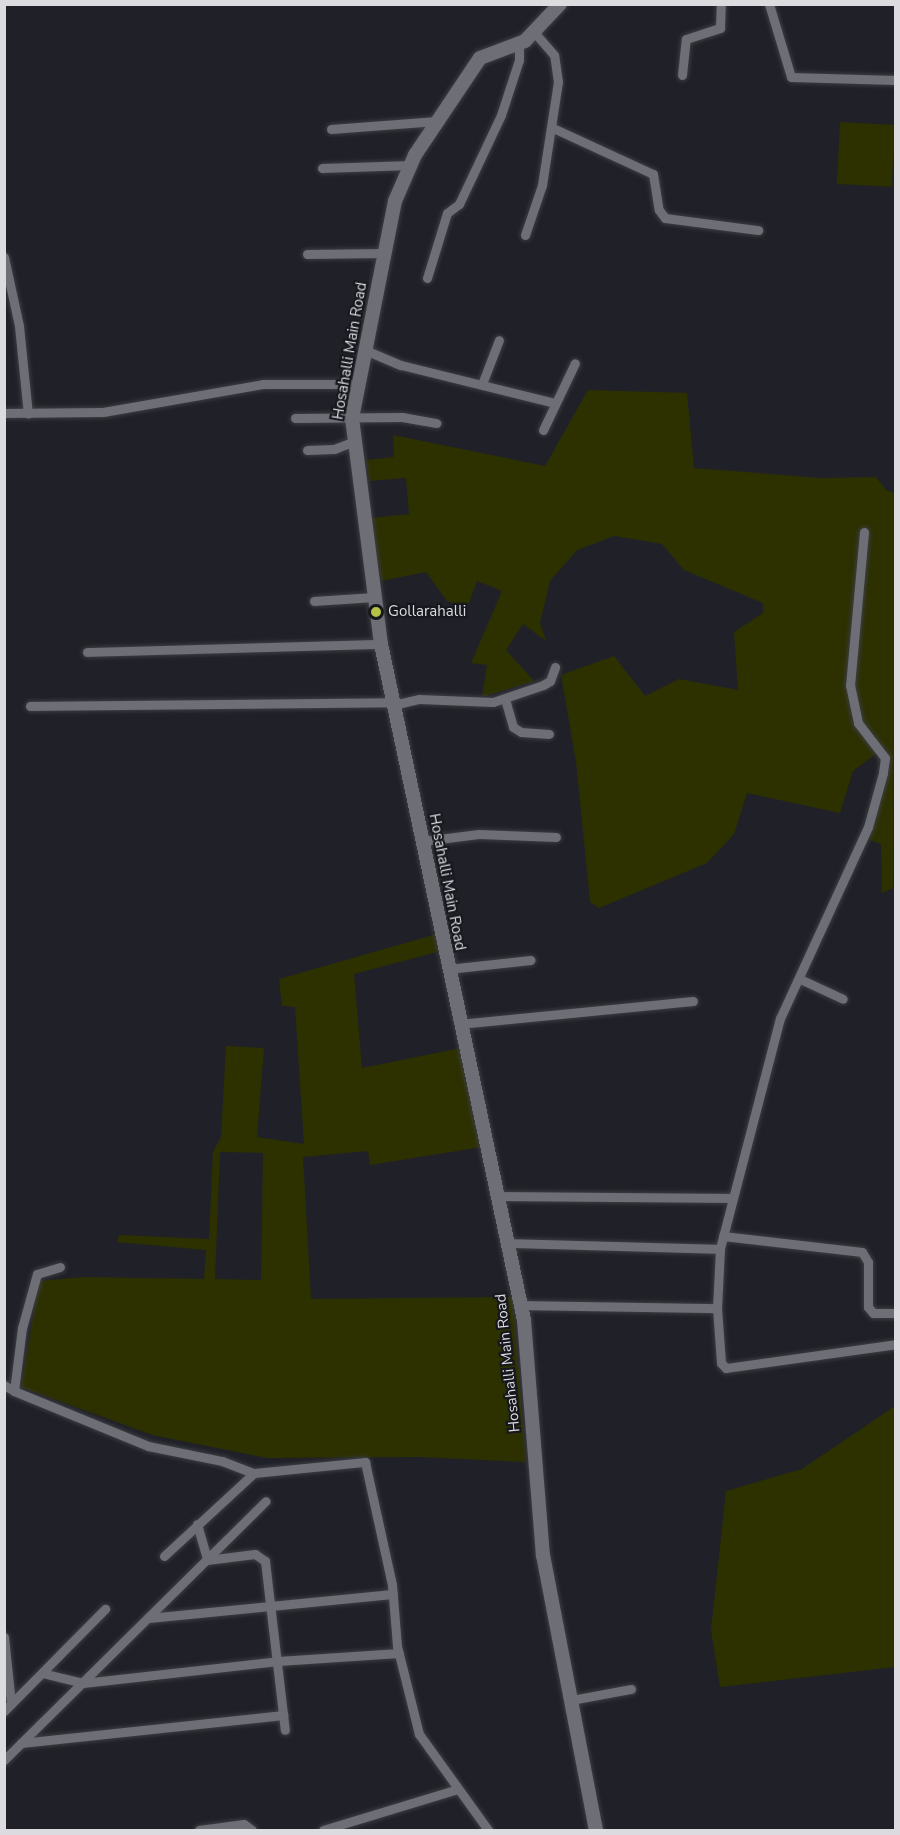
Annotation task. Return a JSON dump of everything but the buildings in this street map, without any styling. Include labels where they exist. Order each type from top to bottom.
[{"type":"street","name":"Hosahalli Main Road","points":[[560,4],[535,33],[519,44],[480,58],[437,121],[411,165],[395,201],[352,418],[381,644],[459,1024],[499,1196],[521,1305],[543,1555],[596,1830]]},
{"type":"street","points":[[682,75],[686,39],[720,28],[721,4]]},
{"type":"street","points":[[769,4],[791,77],[896,80]]},
{"type":"street","points":[[525,235],[542,185],[553,128],[558,66],[554,56],[535,33]]},
{"type":"street","points":[[427,278],[447,213],[459,204],[501,115],[519,60],[519,44]]},
{"type":"street","points":[[331,129],[437,121]]},
{"type":"street","points":[[553,128],[653,174],[659,210],[665,218],[758,230]]},
{"type":"street","points":[[322,168],[411,165]]},
{"type":"street","points":[[307,254],[385,253]]},
{"type":"street","points":[[4,257],[19,326],[28,414]]},
{"type":"street","points":[[483,384],[499,340]]},
{"type":"street","points":[[365,350],[401,365],[554,403]]},
{"type":"street","points":[[543,430],[575,363]]},
{"type":"street","points":[[4,413],[103,412],[263,384],[358,384]]},
{"type":"street","points":[[295,418],[402,417],[436,423]]},
{"type":"street","points":[[307,450],[334,449],[355,441]]},
{"type":"street","points":[[864,532],[850,685],[858,723],[885,758],[883,773],[867,827],[800,980],[780,1018],[749,1148],[732,1198],[720,1249],[717,1308],[721,1363],[726,1368],[896,1344]]},
{"type":"street","points":[[314,601],[374,597]]},
{"type":"street","points":[[87,652],[381,644]]},
{"type":"street","points":[[30,706],[393,704],[419,699],[473,704],[505,699],[543,685],[550,681],[555,667]]},
{"type":"street","points":[[505,699],[513,727],[521,732],[549,734]]},
{"type":"street","points":[[423,841],[479,834],[556,837]]},
{"type":"street","points":[[448,969],[531,960]]},
{"type":"street","points":[[800,980],[843,999]]},
{"type":"street","points":[[459,1024],[693,1001]]},
{"type":"street","points":[[499,1196],[732,1198]]},
{"type":"street","points":[[723,1236],[862,1252],[868,1262],[868,1307],[873,1313],[896,1313]]},
{"type":"street","points":[[509,1243],[720,1249]]},
{"type":"street","points":[[14,1390],[22,1328],[37,1274],[60,1267]]},
{"type":"street","points":[[521,1305],[717,1308]]},
{"type":"street","points":[[4,1385],[148,1446],[222,1461],[254,1473],[365,1462],[393,1594],[399,1653],[419,1734],[488,1830]]},
{"type":"street","points":[[164,1556],[254,1473]]},
{"type":"street","points":[[4,1760],[266,1502]]},
{"type":"street","points":[[197,1524],[207,1560]]},
{"type":"street","points":[[207,1560],[262,1555],[271,1606],[285,1730]]},
{"type":"street","points":[[148,1618],[393,1594]]},
{"type":"street","points":[[8,1708],[105,1609]]},
{"type":"street","points":[[4,1637],[8,1708]]},
{"type":"street","points":[[42,1673],[83,1683],[278,1661],[399,1653]]},
{"type":"street","points":[[571,1700],[632,1689]]},
{"type":"street","points":[[21,1743],[284,1715]]},
{"type":"street","points":[[322,1830],[458,1789]]},
{"type":"street","points":[[199,1830],[244,1824],[252,1830]]},
{"type":"green space","points":[[840,122],[895,125],[892,187],[837,184]]},
{"type":"green space","points":[[588,390],[687,393],[694,468],[820,478],[876,477],[886,490],[895,493],[893,888],[882,893],[881,844],[867,839],[887,762],[885,747],[853,771],[840,813],[747,793],[734,834],[707,863],[599,908],[590,902],[576,762],[561,675],[614,656],[645,696],[679,679],[738,690],[734,632],[763,613],[763,603],[684,570],[662,544],[614,536],[577,550],[550,581],[540,623],[546,641],[523,624],[506,650],[534,681],[482,697],[487,665],[471,663],[502,591],[477,581],[467,608],[447,601],[426,572],[381,581],[371,518],[409,514],[406,478],[369,481],[366,460],[394,457],[393,435],[545,466]]},
{"type":"green space","points":[[437,934],[441,951],[354,974],[362,1068],[461,1048],[482,1147],[370,1165],[368,1151],[303,1157],[311,1299],[513,1297],[526,1462],[419,1457],[267,1458],[152,1435],[21,1387],[39,1281],[83,1277],[204,1279],[206,1250],[117,1242],[119,1235],[209,1239],[213,1152],[221,1137],[226,1046],[264,1048],[257,1137],[304,1144],[295,1007],[282,1006],[279,979]],"holes":[[[220,1152],[263,1153],[261,1280],[215,1279]]]},
{"type":"green space","points":[[895,1406],[895,1667],[720,1687],[711,1630],[726,1491],[802,1469]]},
{"type":"place","name":"Gollarahalli","points":[[376,612]]}]
